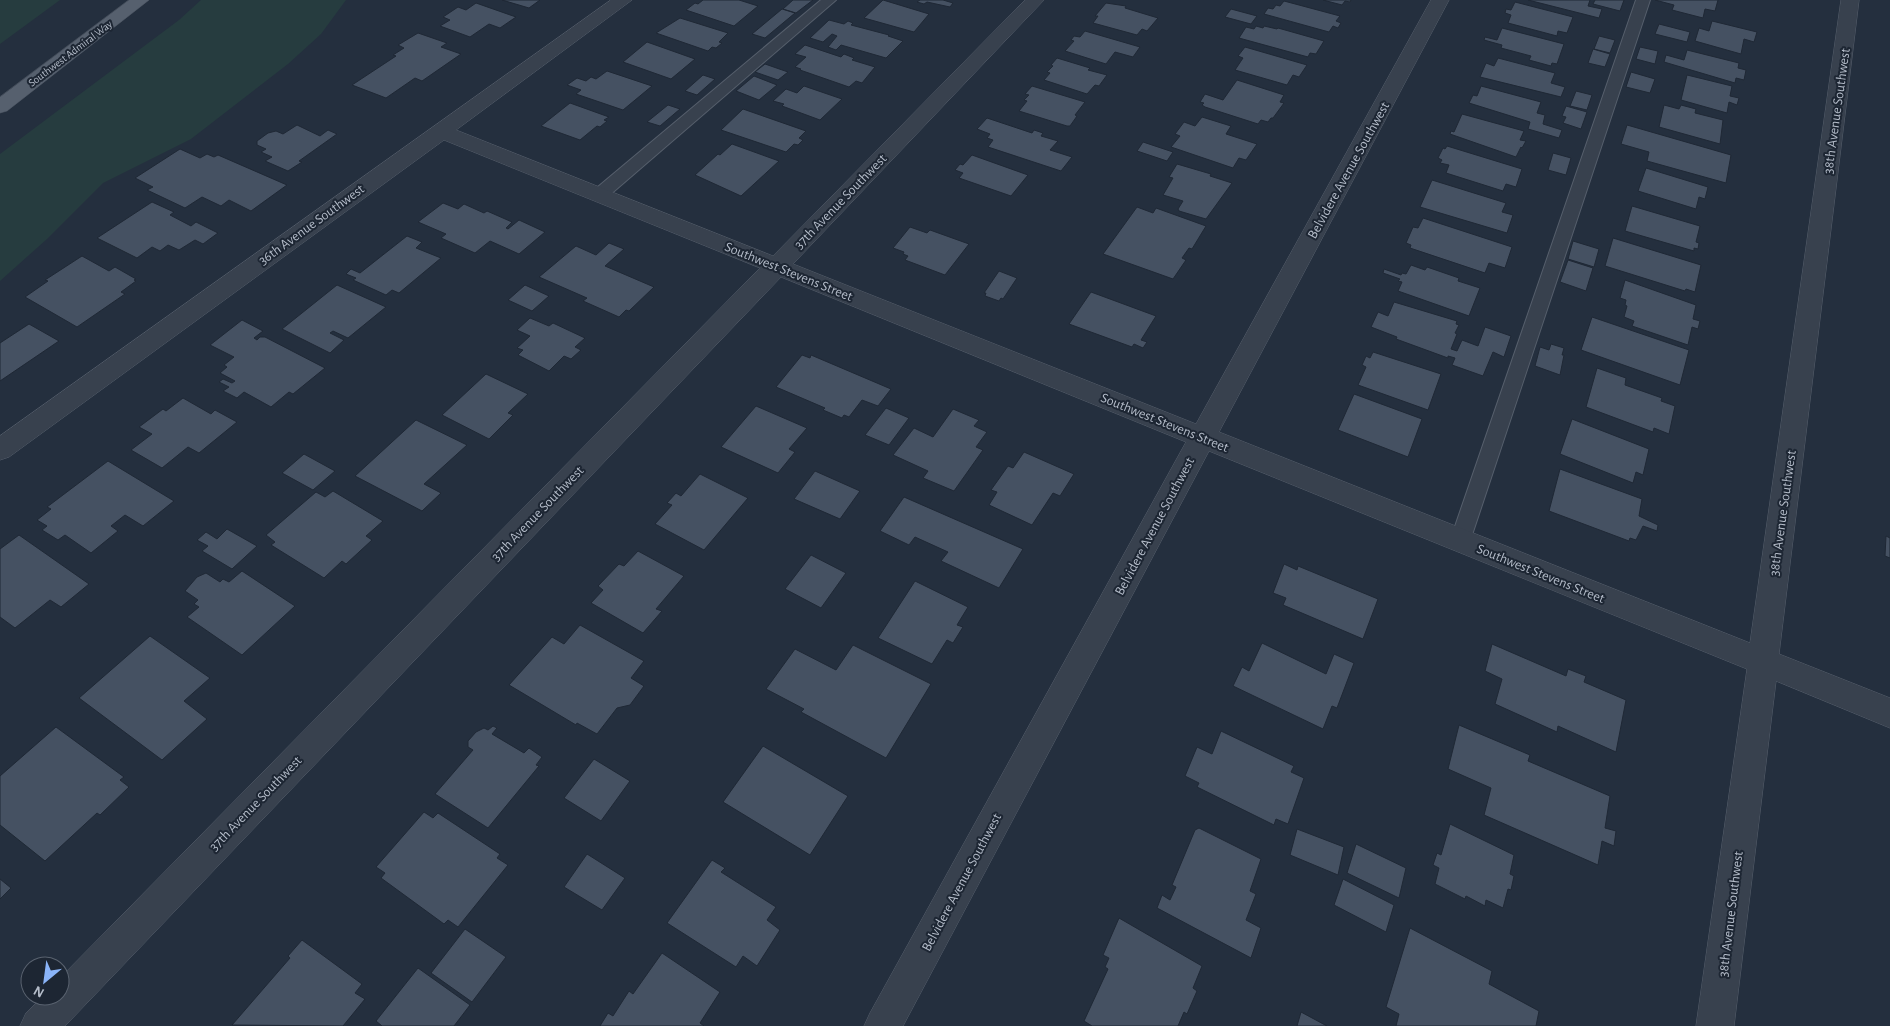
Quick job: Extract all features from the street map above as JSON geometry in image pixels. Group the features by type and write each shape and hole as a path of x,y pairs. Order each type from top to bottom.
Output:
{"main road":[{"name":"Southwest Admiral Way","path":"0,107 140,0"}],"street":[{"name":"36th Avenue Southwest","path":"0,450 623,0"},
{"name":"37th Avenue Southwest","path":"39,1026 1035,0"},
{"name":"Belvidere Avenue Southwest","path":"883,1026 1440,0"},
{"name":"38th Avenue Southwest","path":"1715,1026 1850,0"},
{"name":"Southwest Stevens Street","path":"440,131 1890,713"}],"lane":[{"path":"599,195 828,0"},
{"path":"1460,541 1644,0"}],"green space":[{"path":"0,0 60,0 0,44"},
{"path":"201,0 346,0 321,34 288,64 191,139 103,183 47,239 0,281 0,154 179,20"}],"building":[{"path":"502,0 540,0 529,8"},
{"path":"703,0 739,0 758,6 734,26 686,10"},
{"path":"793,0 813,0 796,13 783,9"},
{"path":"883,0 929,14 914,32 864,18"},
{"path":"920,0 943,0 953,3 950,7 917,2"},
{"path":"1323,0 1351,0 1350,2 1345,1 1342,5"},
{"path":"1528,0 1590,0 1588,6 1602,9 1599,18"},
{"path":"1595,0 1624,0 1620,11 1593,4"},
{"path":"1655,0 1718,0 1715,11 1705,9 1703,18 1672,10 1674,5"},
{"path":"1284,1 1340,16 1336,21 1341,23 1338,28 1333,26 1329,32 1264,14 1268,8 1273,9 1276,5 1280,6"},
{"path":"1515,2 1573,17 1567,33 1558,31 1557,36 1508,23 1511,15 1505,13 1506,9 1511,10"},
{"path":"476,3 516,17 500,28 489,24 470,37 440,26 450,20 443,17 458,7 466,10"},
{"path":"1106,3 1126,6 1125,8 1158,18 1147,31 1142,29 1137,35 1093,23 1098,16 1095,16"},
{"path":"782,9 795,13 765,38 752,34"},
{"path":"1231,9 1257,16 1251,24 1225,17"},
{"path":"680,18 728,33 719,42 722,43 708,51 656,33"},
{"path":"829,20 844,24 848,21 853,23 851,25 889,35 903,41 886,58 841,45 836,50 828,47 837,36 832,34 823,42 810,38"},
{"path":"1712,21 1757,32 1754,42 1744,39 1741,54 1695,41 1699,28 1709,31"},
{"path":"1659,24 1690,32 1687,42 1655,34"},
{"path":"1256,26 1278,28 1324,41 1316,54 1310,53 1308,57 1239,38 1246,27 1254,29"},
{"path":"1502,28 1564,44 1557,64 1552,63 1551,66 1529,60 1531,56 1501,48 1502,45 1484,40 1485,37 1497,40"},
{"path":"1085,31 1140,47 1133,57 1115,52 1106,64 1065,51 1074,41 1071,40 1074,36 1080,37"},
{"path":"418,33 447,43 441,47 461,54 422,81 415,78 386,98 352,85 396,56 393,55 404,48 398,45"},
{"path":"1599,36 1615,40 1610,53 1594,49"},
{"path":"647,42 695,59 671,79 623,62"},
{"path":"805,45 841,57 844,54 854,58 852,60 875,67 862,83 856,81 849,87 795,67 806,57 795,54"},
{"path":"1245,47 1307,65 1299,77 1293,75 1287,85 1235,70 1243,58 1238,56"},
{"path":"1640,47 1658,51 1655,64 1636,59"},
{"path":"1593,49 1610,54 1605,67 1588,63"},
{"path":"1687,50 1739,63 1738,68 1746,70 1744,80 1736,78 1735,83 1664,62 1666,55 1684,60"},
{"path":"1057,58 1107,75 1099,86 1095,85 1087,94 1044,80 1050,73 1047,72 1053,66 1051,65"},
{"path":"1498,58 1555,73 1551,83 1565,87 1561,97 1480,77 1486,63 1494,66"},
{"path":"765,64 788,72 778,80 755,72"},
{"path":"607,71 652,86 623,110 576,94 581,90 567,85 577,78 586,81 591,77 596,79"},
{"path":"1631,72 1655,79 1650,93 1626,87"},
{"path":"703,75 715,79 697,95 685,91"},
{"path":"1687,75 1732,86 1730,96 1739,98 1737,105 1729,102 1727,113 1681,100"},
{"path":"754,76 777,85 759,100 736,91"},
{"path":"1237,80 1284,95 1280,102 1284,103 1273,118 1268,122 1261,120 1258,124 1205,107 1202,105 1204,103 1200,102 1205,94 1223,100"},
{"path":"804,86 842,99 820,120 773,101 786,89 797,93"},
{"path":"1032,86 1085,102 1075,115 1077,116 1070,126 1019,111 1027,101 1024,100 1029,95 1025,94"},
{"path":"1481,86 1541,102 1537,113 1545,115 1543,124 1562,130 1559,138 1528,129 1530,122 1469,103 1473,95 1477,96"},
{"path":"1576,91 1592,95 1587,110 1570,106"},
{"path":"570,103 609,117 604,120 607,121 600,127 597,126 580,140 541,126"},
{"path":"668,105 680,109 660,126 647,122"},
{"path":"1664,105 1679,109 1681,105 1696,109 1695,113 1723,120 1720,144 1659,127"},
{"path":"1566,106 1587,112 1581,129 1563,123 1566,117 1562,116"},
{"path":"743,109 806,131 799,138 803,140 798,145 794,144 786,152 721,130"},
{"path":"1462,114 1524,131 1520,140 1526,141 1516,157 1450,134 1451,131 1454,132"},
{"path":"1202,117 1231,126 1226,134 1257,144 1246,160 1239,158 1233,168 1171,147 1180,136 1175,134 1184,122 1195,126"},
{"path":"987,118 1032,133 1034,130 1043,133 1041,136 1058,141 1050,150 1072,157 1061,171 988,147 993,140 987,138 990,134 977,129"},
{"path":"297,125 320,136 328,130 337,134 288,171 265,161 272,157 261,152 266,149 257,145 257,141 268,133 276,131 283,134"},
{"path":"1627,125 1731,155 1726,183 1647,161 1649,152 1621,144"},
{"path":"1143,142 1173,152 1167,161 1137,151"},
{"path":"732,144 779,161 741,196 695,175"},
{"path":"1447,146 1522,169 1516,187 1506,184 1503,191 1446,173 1449,165 1440,163 1442,160 1438,158 1443,148 1445,149"},
{"path":"180,149 200,158 207,154 214,157 218,155 287,185 251,211 229,200 221,206 202,197 185,208 147,190 153,187 135,178"},
{"path":"1553,153 1571,158 1566,175 1548,170"},
{"path":"972,155 1028,175 1011,196 959,178 963,173 955,170 960,164 963,165"},
{"path":"1177,164 1211,174 1210,176 1232,183 1206,219 1179,211 1178,209 1183,201 1163,195 1173,178 1169,177"},
{"path":"1646,168 1708,187 1705,199 1699,197 1696,209 1638,191"},
{"path":"1432,180 1506,203 1502,212 1513,215 1507,233 1420,207"},
{"path":"152,202 174,212 170,215 191,226 196,222 218,233 203,244 195,240 179,250 168,245 160,251 152,247 137,258 97,238"},
{"path":"443,203 458,209 464,204 484,213 487,211 512,222 506,228 508,229 519,220 545,232 519,254 490,241 475,253 441,238 446,234 418,222"},
{"path":"1632,206 1700,226 1696,242 1699,243 1698,249 1694,248 1694,251 1625,231"},
{"path":"1137,207 1153,213 1156,208 1206,226 1192,249 1189,248 1182,258 1186,260 1173,279 1103,254"},
{"path":"1423,218 1512,247 1505,268 1489,263 1485,273 1410,248 1411,245 1406,243 1413,227 1418,228"},
{"path":"910,227 927,233 930,230 969,244 945,275 905,260 908,256 903,254 904,252 893,248"},
{"path":"407,236 422,242 416,248 441,258 399,293 392,290 386,295 353,280 356,278 346,274 351,269 360,273"},
{"path":"1613,238 1701,265 1695,292 1686,289 1685,291 1605,266"},
{"path":"1573,241 1599,249 1594,267 1568,259"},
{"path":"609,243 624,249 605,266 654,287 629,311 626,310 619,317 583,301 587,298 539,277 576,246 596,255"},
{"path":"82,256 109,271 115,267 136,279 134,280 136,281 121,292 125,294 77,327 25,297 48,281 45,280"},
{"path":"1568,260 1593,268 1586,291 1560,282"},
{"path":"1411,265 1425,270 1427,267 1459,278 1458,281 1480,288 1469,316 1398,291 1402,282 1398,281 1400,279 1383,273 1384,269 1401,275 1402,273 1406,274"},
{"path":"999,271 1017,278 1003,299 1001,298 999,301 985,296 986,293 984,293"},
{"path":"1625,280 1696,305 1693,319 1700,321 1698,329 1692,327 1688,345 1632,326 1634,321 1624,317 1627,306 1625,305 1626,300 1620,298"},
{"path":"337,285 386,307 348,338 333,331 330,333 344,340 330,353 282,329"},
{"path":"525,285 549,296 532,311 508,300"},
{"path":"1091,292 1156,316 1141,340 1147,342 1143,348 1134,344 1132,347 1069,324"},
{"path":"1394,302 1457,321 1456,324 1459,325 1451,349 1457,351 1462,340 1478,346 1485,327 1511,336 1504,357 1493,352 1483,376 1452,365 1455,358 1448,356 1448,358 1396,339 1397,337 1371,327 1378,312 1388,316"},
{"path":"1592,317 1689,350 1680,385 1581,350"},
{"path":"530,318 549,326 553,323 585,338 575,347 581,350 571,359 564,356 549,371 518,355 523,350 517,348 530,336 517,330"},
{"path":"242,320 263,331 254,338 257,340 260,337 265,337 325,368 293,394 289,392 271,407 244,392 237,398 223,391 229,387 219,382 223,379 232,383 235,381 220,373 227,367 224,365 234,357 210,345"},
{"path":"29,324 59,341 0,381 0,343"},
{"path":"1551,344 1564,348 1560,375 1535,366 1540,347 1549,350"},
{"path":"1373,352 1441,374 1428,410 1358,385 1366,367 1362,365 1366,356 1370,358"},
{"path":"802,355 810,358 811,355 891,389 878,406 862,400 849,417 844,415 842,418 823,410 825,408 776,387"},
{"path":"1597,368 1626,378 1625,385 1662,398 1661,401 1675,406 1669,434 1654,428 1653,432 1586,407"},
{"path":"486,374 528,394 508,413 513,415 489,439 442,415"},
{"path":"1354,394 1422,419 1408,457 1338,430"},
{"path":"183,398 211,414 215,410 237,422 199,453 188,447 162,468 131,450 152,434 139,427 163,409 166,411"},
{"path":"756,406 807,428 789,449 795,452 778,473 721,447"},
{"path":"886,408 909,418 889,445 865,435"},
{"path":"953,409 979,420 974,426 987,432 976,447 983,450 954,491 923,478 928,471 893,455 914,428 933,437"},
{"path":"1572,419 1649,449 1643,475 1636,472 1633,483 1560,454"},
{"path":"416,420 467,445 424,484 441,493 422,511 355,476"},
{"path":"1024,452 1074,474 1060,496 1053,493 1032,525 989,505 997,492 991,490 1008,466 1013,468"},
{"path":"304,454 335,471 313,490 282,473"},
{"path":"108,461 174,501 143,526 125,515 111,526 118,531 91,553 65,535 58,540 42,530 47,526 37,520 51,509 47,507"},
{"path":"1560,469 1642,499 1639,516 1658,525 1657,531 1643,526 1636,540 1630,538 1629,541 1549,511"},
{"path":"815,471 860,491 840,519 794,499"},
{"path":"700,474 748,498 704,550 655,524 672,505 667,503 676,493 681,496"},
{"path":"333,491 383,521 366,536 372,540 346,564 342,561 324,578 271,545 275,542 266,535 316,492 325,497"},
{"path":"904,497 1023,549 999,588 941,561 948,552 915,537 909,545 880,531"},
{"path":"227,529 257,546 232,569 202,551 208,546 197,540 206,532 217,539"},
{"path":"19,535 89,584 61,607 50,600 15,628 0,617 0,549"},
{"path":"1886,536 1890,538 1890,558 1885,556"},
{"path":"638,551 684,576 656,609 662,611 643,633 591,603 603,590 598,586 619,564 624,566"},
{"path":"811,555 846,573 821,608 785,589"},
{"path":"1284,564 1297,570 1298,566 1378,599 1363,639 1283,605 1286,598 1273,593"},
{"path":"242,571 295,606 242,655 187,617 199,607 194,604 198,600 185,591 197,577 206,573 220,582 223,579 229,582"},
{"path":"915,581 968,607 957,625 963,627 953,643 947,640 932,664 878,638"},
{"path":"580,625 644,661 631,678 644,686 630,705 617,708 597,734 577,723 576,725 509,685 552,637 564,644"},
{"path":"150,636 210,678 184,701 207,719 162,760 79,698"},
{"path":"1262,643 1326,674 1334,654 1354,663 1337,708 1332,706 1323,729 1233,686 1242,667 1249,671"},
{"path":"1492,644 1566,676 1568,669 1586,676 1584,682 1626,700 1616,752 1558,726 1557,732 1495,704 1502,679 1485,671"},
{"path":"853,645 931,684 886,758 801,712 804,709 766,689 795,649 836,670"},
{"path":"1459,725 1530,755 1528,761 1610,796 1605,828 1616,831 1614,846 1602,841 1598,865 1484,815 1491,788 1448,769"},
{"path":"493,726 497,728 492,734 524,753 529,748 542,757 536,765 539,766 488,828 435,794 473,750 468,747 468,741 476,732 484,728 488,730"},
{"path":"56,727 124,777 120,780 129,787 100,815 97,813 45,861 0,825 0,776"},
{"path":"1221,731 1294,766 1291,772 1304,778 1288,824 1276,819 1274,825 1197,787 1199,783 1185,776 1197,747 1212,754"},
{"path":"763,746 848,796 810,855 723,802"},
{"path":"594,759 630,781 601,821 564,798"},
{"path":"424,812 433,818 438,813 500,854 497,858 508,865 458,927 448,920 444,924 381,878 385,873 376,867"},
{"path":"1450,824 1514,855 1510,874 1514,876 1511,890 1508,889 1503,908 1486,900 1485,906 1466,896 1465,899 1435,884 1439,868 1433,865 1437,853 1441,855"},
{"path":"1199,828 1261,859 1250,891 1256,894 1246,920 1261,928 1251,958 1157,908 1162,895 1170,900 1176,887 1172,885 1195,830"},
{"path":"1297,829 1344,847 1338,875 1290,855"},
{"path":"1356,844 1406,868 1399,898 1347,873"},
{"path":"587,854 625,878 602,910 564,887"},
{"path":"712,860 725,868 721,872 776,907 767,920 780,930 757,966 743,956 736,967 667,923"},
{"path":"0,879 11,888 0,899"},
{"path":"1343,879 1394,905 1386,932 1334,905"},
{"path":"1119,918 1202,966 1193,988 1197,991 1187,1014 1184,1012 1178,1026 1092,1026 1084,1021 1108,969 1105,967 1109,958 1103,955"},
{"path":"1410,928 1492,971 1489,984 1539,1011 1536,1026 1396,1026 1399,1014 1386,1007"},
{"path":"465,929 506,957 472,1002 431,973"},
{"path":"302,940 362,984 355,993 365,999 343,1026 232,1025 290,958 288,956"},
{"path":"662,953 720,992 700,1023 704,1026 600,1026 608,1013 613,1016 629,991 633,994"},
{"path":"418,968 470,1005 454,1026 382,1026 376,1021"},
{"path":"1301,1012 1327,1026 1297,1026"}]}
